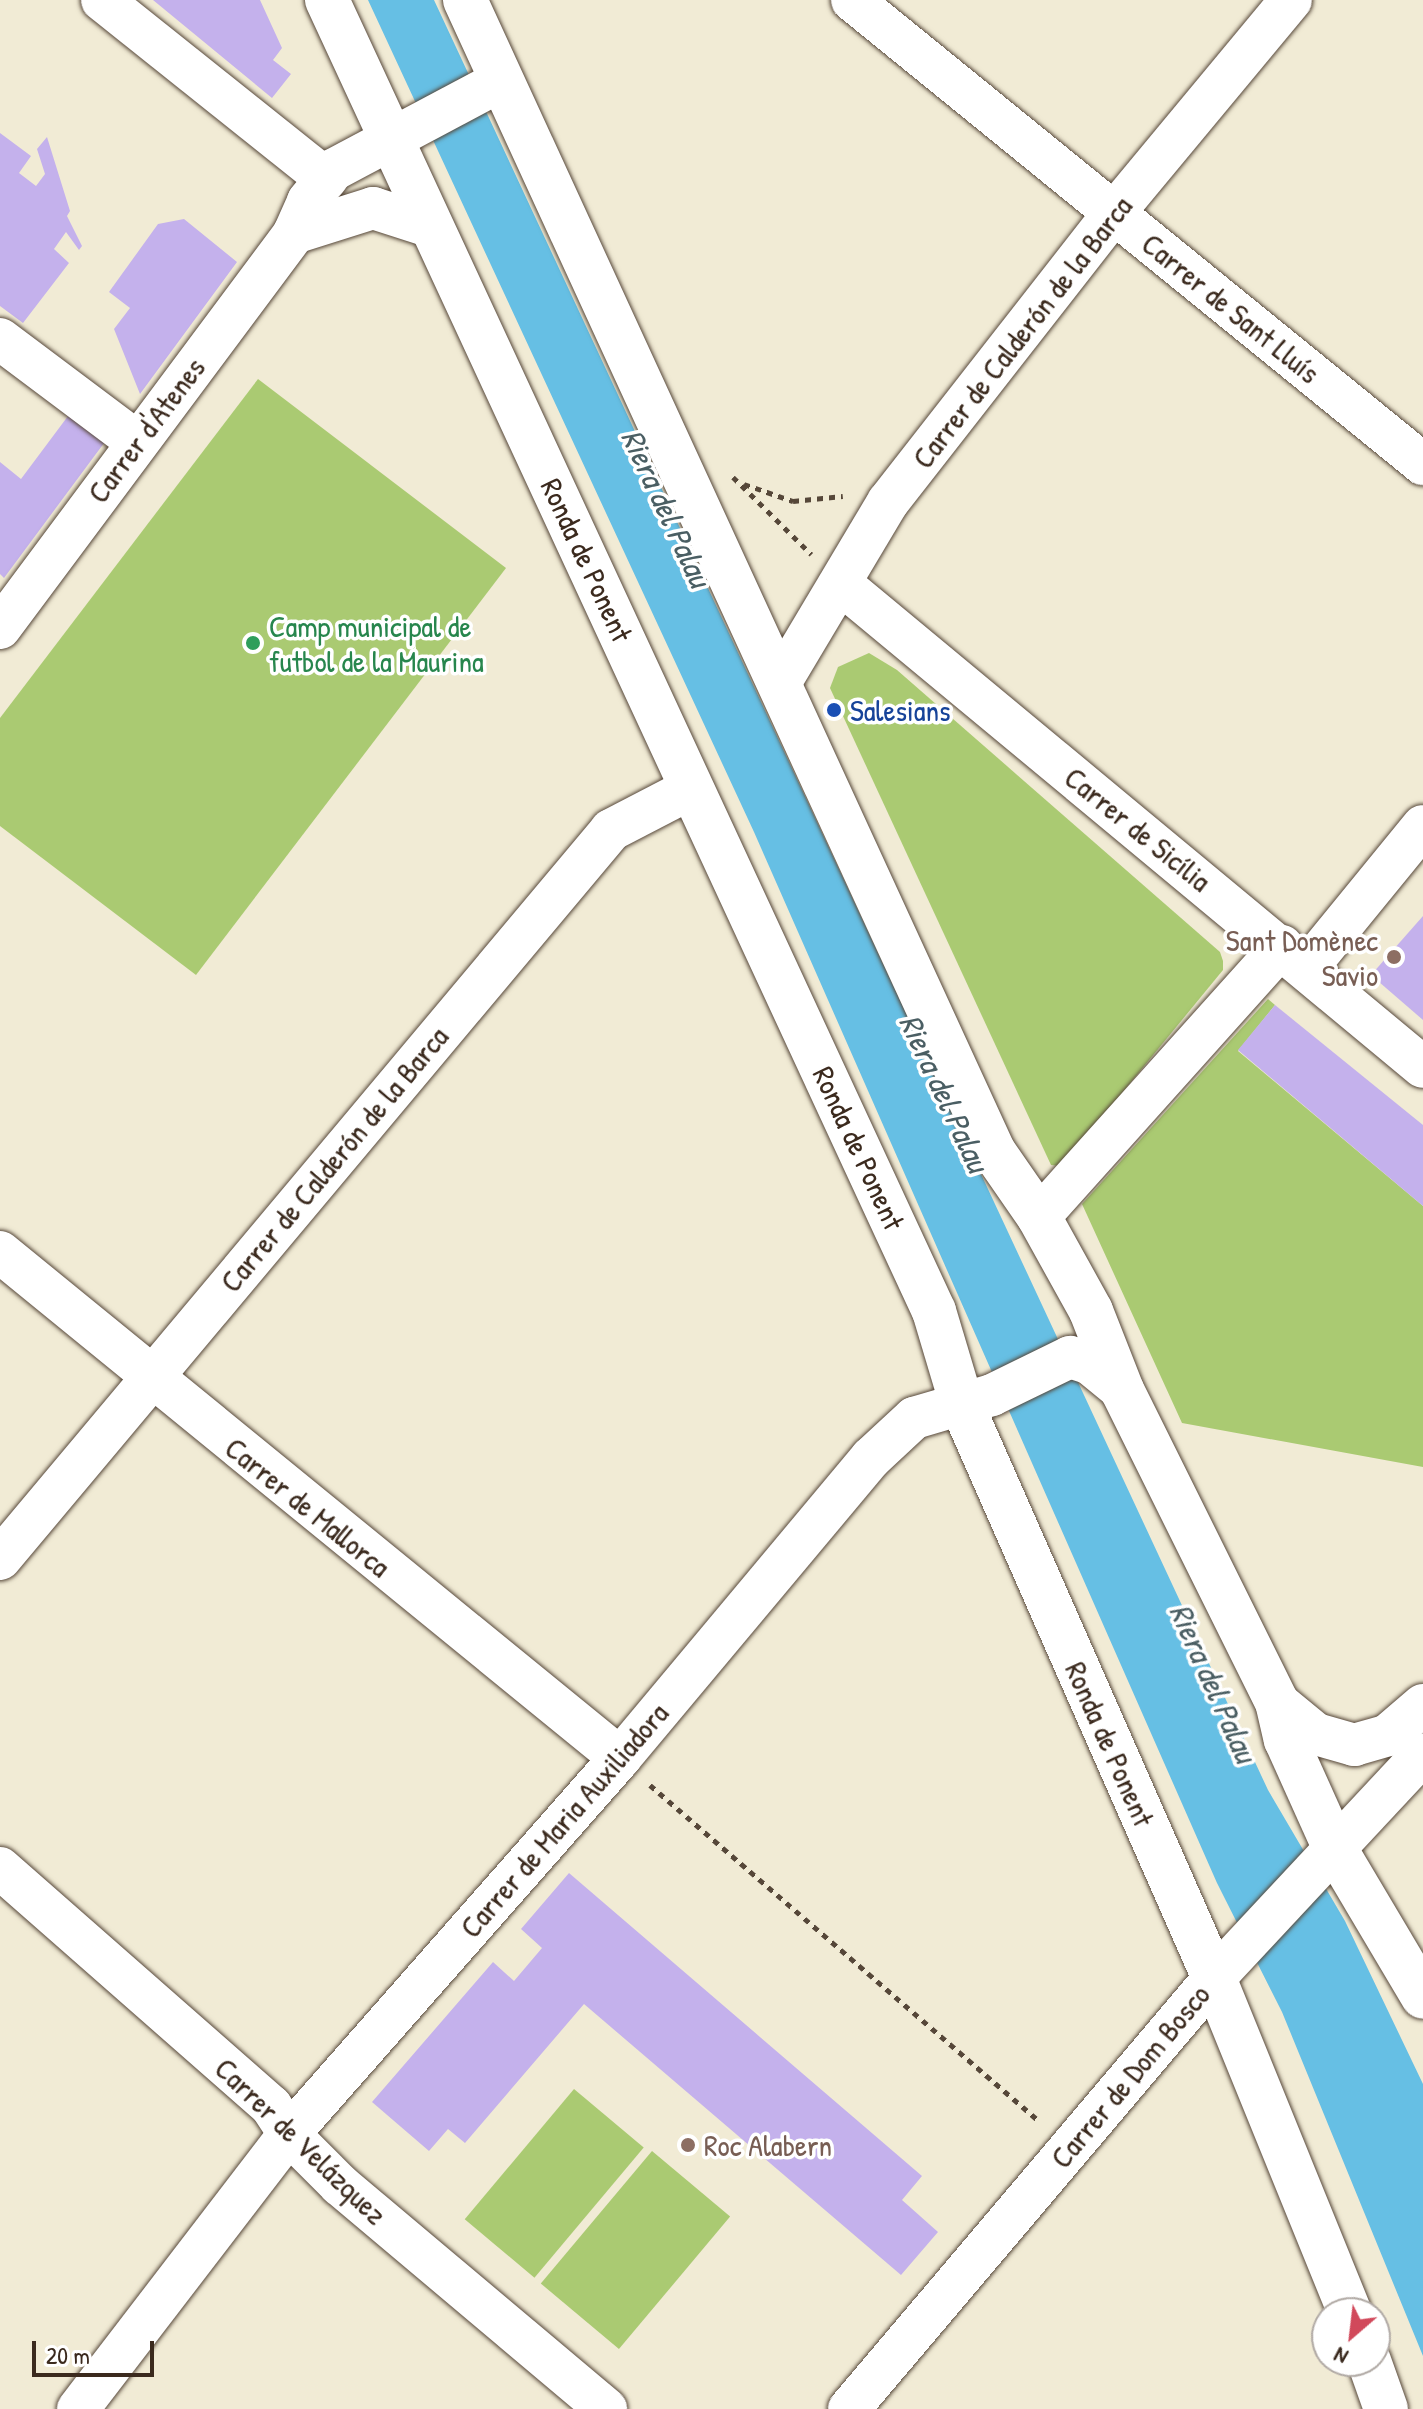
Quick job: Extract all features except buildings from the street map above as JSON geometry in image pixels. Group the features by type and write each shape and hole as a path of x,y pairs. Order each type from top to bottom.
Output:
{"main road":[{"name":"Ronda de Ponent","path":"327,0 403,131 432,227 977,1400 1344,2297"},
{"path":"465,0 497,82 780,683 994,1152 1039,1217 1091,1311 1122,1390 1277,1702 1286,1740 1334,1847 1423,1997"},
{"path":"1375,2377 1386,2409"}],"street":[{"path":"102,0 326,179"},
{"name":"Carrer de Sant Lluís","path":"852,0 1423,464"},
{"name":"Carrer de Calderón de la Barca","path":"780,683 888,502 1114,213 1291,0"},
{"name":"Carrer d'Atenes","path":"2,622 294,233 326,179 348,158 497,82"},
{"path":"294,233 373,208 432,227"},
{"path":"0,339 136,441"},
{"name":"Carrer de Sicília","path":"841,584 1423,1067"},
{"path":"780,683 824,635 868,623 887,625"},
{"name":"Carrer de Calderón de la Barca","path":"0,1559 611,830 692,788"},
{"path":"1039,1217 1423,826"},
{"name":"Carrer de Mallorca","path":"0,1252 149,1378 620,1758"},
{"name":"Carrer de Maria Auxiliadora","path":"78,2409 289,2134 620,1758 871,1458 914,1418 977,1400 1070,1357 1089,1363 1122,1390"},
{"path":"1277,1702 1316,1734 1354,1745 1388,1735 1423,1705"},
{"name":"Carrer de Dom Bosco","path":"849,2409 1214,1978 1423,1754"},
{"name":"Carrer de Velázquez","path":"0,1868 271,2106 289,2134 340,2185 606,2409"}],"path":[{"path":"620,1758 1070,2148"}],"green space":[{"name":"Camp municipal de futbol de la Maurina","path":"258,379 506,568 196,975 0,826 0,718"},
{"path":"869,653 897,670 1220,952 1223,970 1062,1166 1051,1165 830,688 838,667"},
{"path":"1268,999 1275,1005 1238,1051 1423,1206 1423,1467 1182,1423 1082,1204"},
{"path":"574,2089 644,2147 534,2278 465,2219"},
{"path":"652,2151 730,2217 619,2349 541,2284"}],"water":[{"name":"Riera del Palau","path":"368,0 434,0 1268,1790 1345,1921 1423,2084 1423,2356 1282,2012 1217,1883 754,832"}],"place":[{"name":"Camp municipal de futbol de la Maurina","path":"253,643"},
{"name":"Salesians","path":"834,710"},
{"name":"Sant Domènec Savio","path":"1394,957"},
{"name":"Roc Alabern","path":"688,2145"}]}
